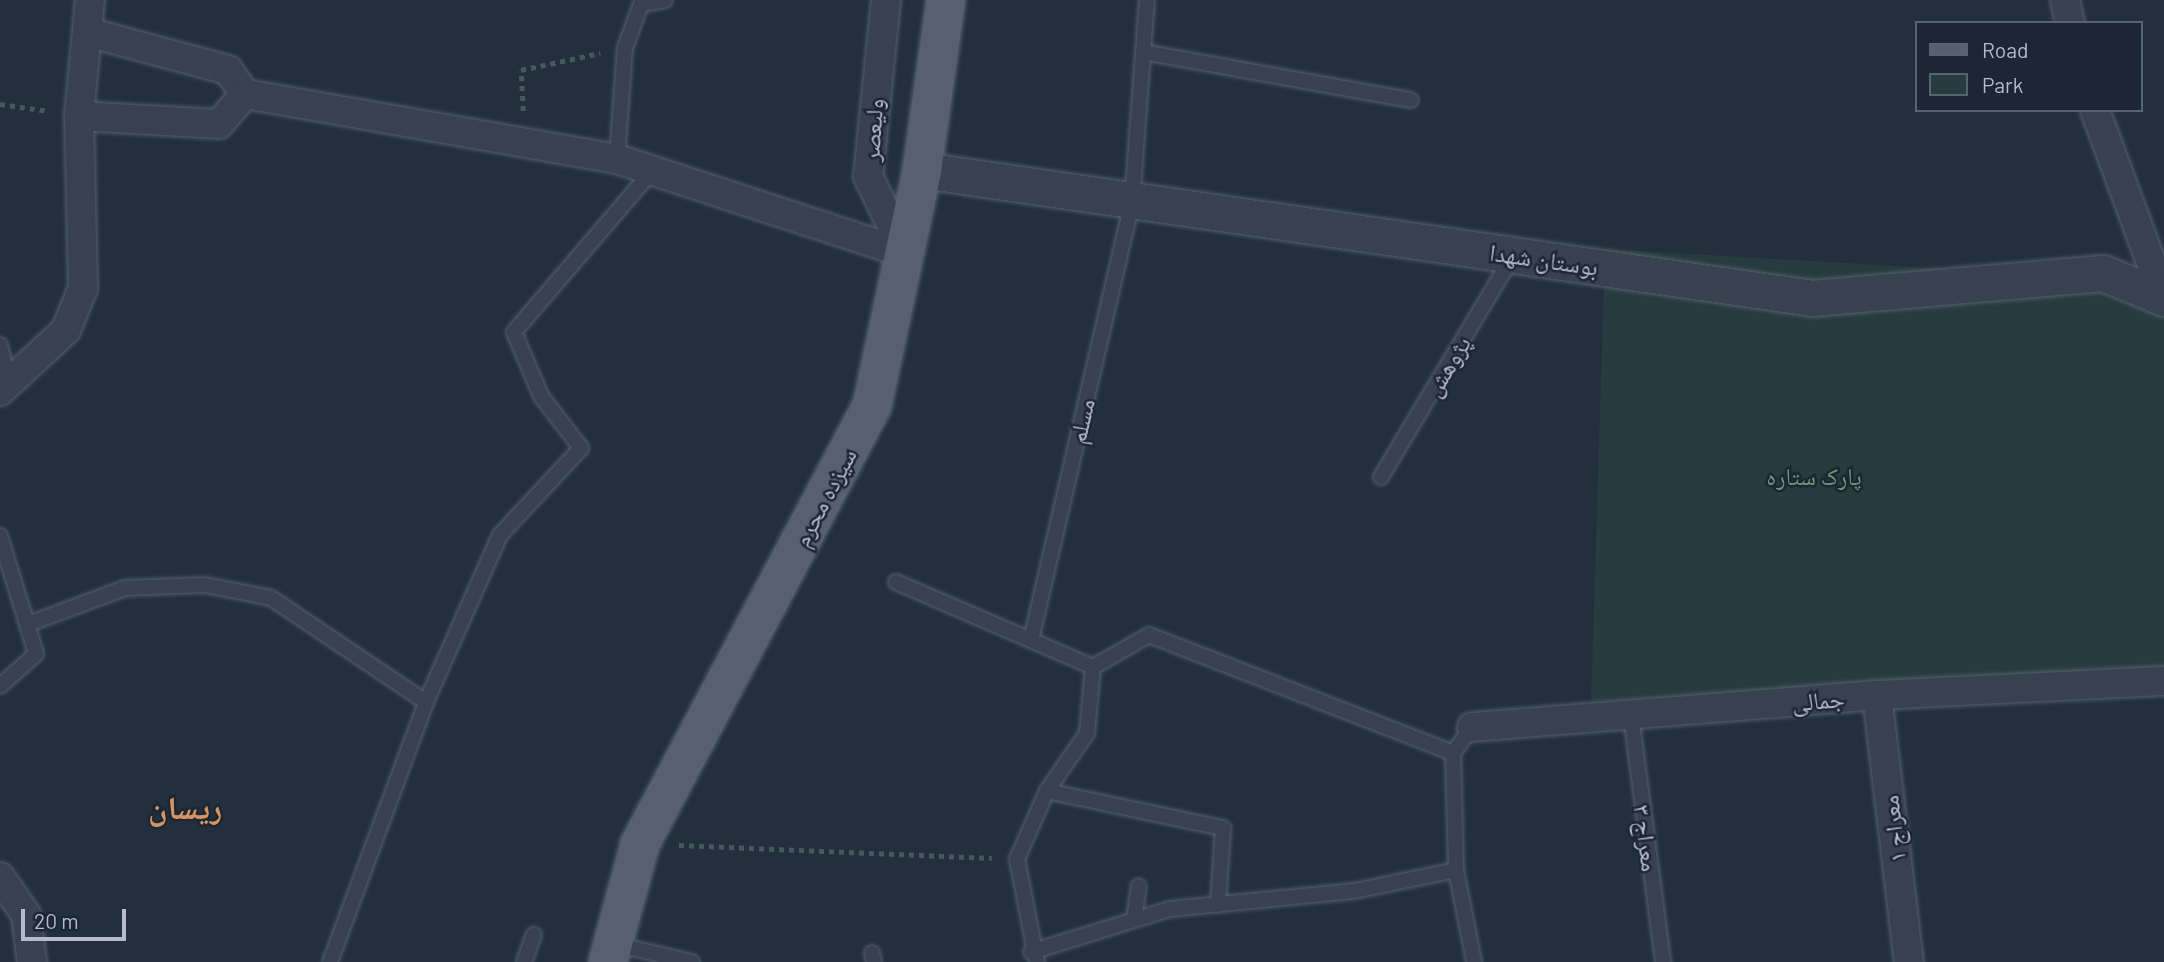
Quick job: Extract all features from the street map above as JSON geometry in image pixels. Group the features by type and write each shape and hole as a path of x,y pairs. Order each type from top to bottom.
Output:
{"main road":[{"name":"سیزده محرم","path":"609,952 640,844 872,406 922,170 946,0"}],"street":[{"path":"5,389 66,330 83,288 79,116 90,0"},
{"name":"ولیعصر","path":"887,0 868,176 905,253"},
{"path":"2065,0 2070,21"},
{"path":"87,32 228,70 246,94 617,159 905,253"},
{"path":"79,116 219,124 246,94"},
{"path":"2096,112 2164,298"},
{"name":"بوستان شهدا","path":"922,170 1132,203 1514,254 1812,298 2103,273 2164,298"},
{"name":"جمالی","path":"1472,727 1877,695 2164,681"},
{"name":"معراج ۱","path":"1877,695 1909,962"},
{"path":"0,877 26,915 32,962"}],"lane":[{"path":"617,159 625,48 641,4 665,0"},
{"name":"مسلم","path":"1031,640 1132,203 1147,0"},
{"path":"1143,52 1411,100"},
{"path":"330,962 426,702 500,535 581,448 541,396 514,332 652,171"},
{"name":"پژوهش","path":"1381,477 1514,254"},
{"path":"0,345 5,389"},
{"path":"0,536 32,623 36,654 0,686"},
{"path":"896,582 1093,667"},
{"path":"32,623 125,588 205,585 271,598 426,702"},
{"path":"1093,667 1149,635 1453,753"},
{"path":"1093,667 1087,733 1047,791 1017,859 1034,957 1134,920 1217,905 1354,891 1456,870"},
{"name":"معراج ۳","path":"1631,715 1663,962"},
{"path":"1472,727 1453,753 1456,870 1474,962"},
{"path":"1047,791 1223,828 1217,905"},
{"path":"1134,920 1139,886"},
{"path":"524,962 534,935"},
{"path":"609,952 692,962"}],"path":[{"path":"524,143 521,70 625,48"},
{"path":"0,104 79,116"},
{"path":"640,844 1017,859"}],"green space":[{"name":"پارک ستاره","path":"1605,249 2103,278 2164,298 2164,677 1591,701"}],"district":[{"name":"ریسان","path":"185,806"}]}
